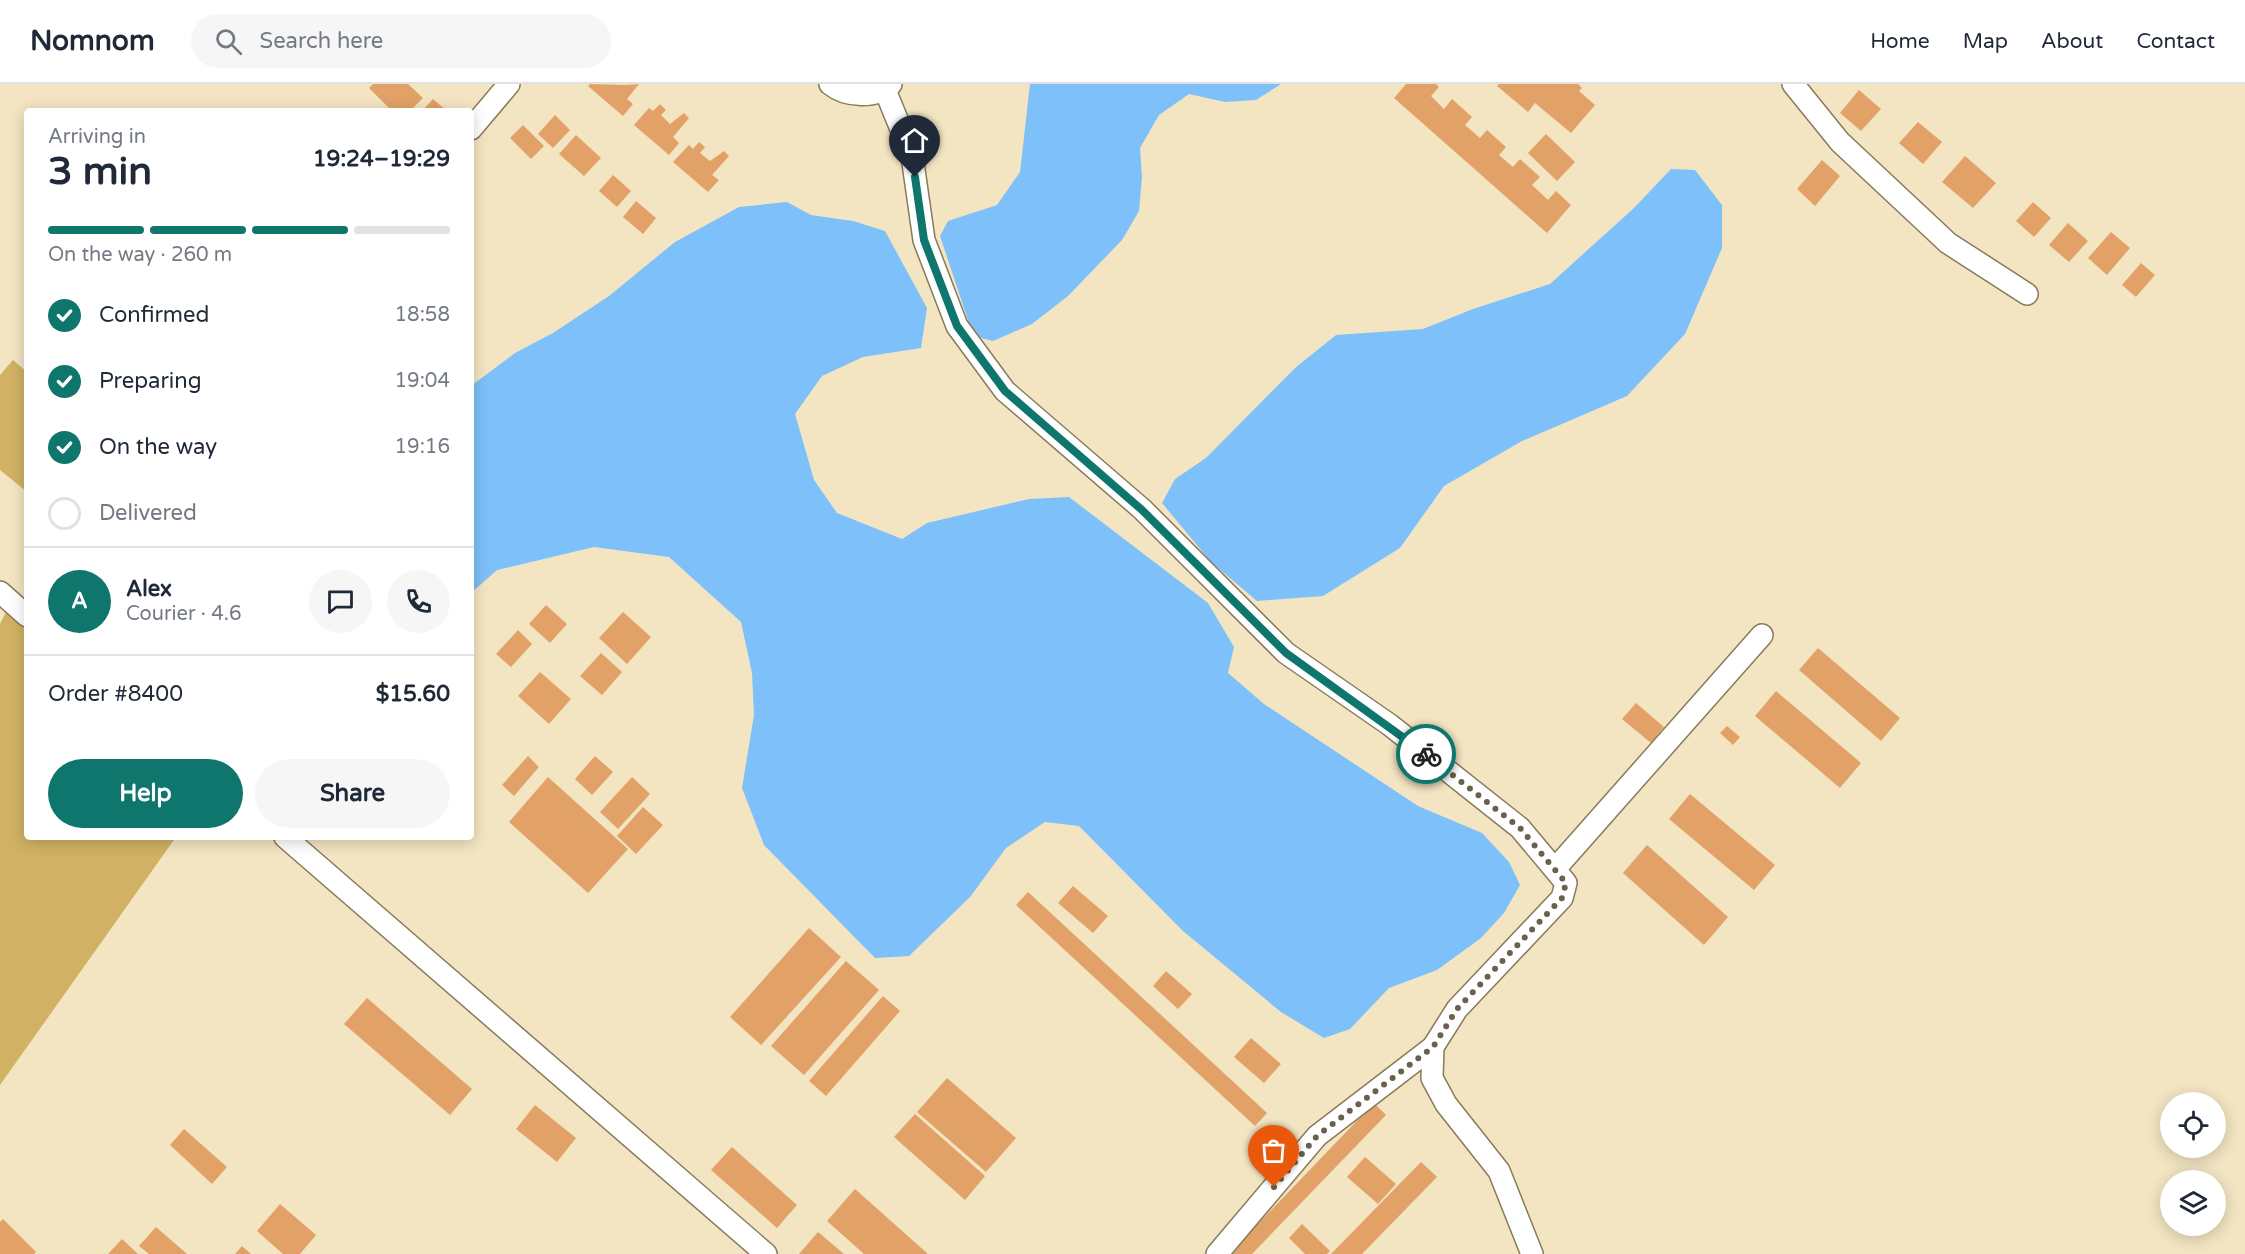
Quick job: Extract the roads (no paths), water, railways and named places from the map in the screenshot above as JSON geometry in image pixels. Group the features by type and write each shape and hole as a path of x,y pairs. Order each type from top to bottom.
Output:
{"street":[{"path":"474,125 509,84"},
{"path":"830,84 839,92 862,95 888,87 912,156 924,240 957,326 1005,391 1142,510 1286,653 1390,725 1520,828 1566,883 1562,898 1457,1009 1433,1047 1317,1136 1217,1254"},
{"path":"1793,84 1840,142 1948,243 2027,294"},
{"path":"0,592 24,613"},
{"path":"1555,869 1762,635"},
{"path":"288,840 766,1254"},
{"path":"1433,1047 1432,1078 1446,1104 1499,1171 1532,1254"}],"water":[{"path":"1030,84 1281,84 1256,100 1225,102 1189,94 1159,115 1140,148 1142,177 1139,211 1122,240 1068,296 1032,324 993,341 981,338 971,329 940,236 948,221 997,205 1020,172"},
{"path":"1671,169 1695,170 1722,205 1722,248 1685,334 1627,396 1522,441 1444,486 1400,548 1323,596 1257,601 1211,562 1162,503 1175,479 1206,458 1295,368 1336,335 1423,329 1473,309 1550,284 1634,208"},
{"path":"787,202 811,215 853,221 885,231 927,308 921,348 863,357 822,376 795,414 814,480 837,513 902,539 927,523 1029,499 1069,497 1208,603 1234,647 1228,673 1264,704 1418,806 1482,833 1509,862 1520,885 1504,913 1481,938 1437,970 1389,988 1350,1029 1324,1038 1281,1012 1183,931 1079,826 1045,822 1006,848 970,897 909,956 875,958 764,845 742,788 754,715 752,673 741,622 669,557 594,547 497,570 474,590 474,384 515,353 553,333 609,296 675,242 739,207"}]}
